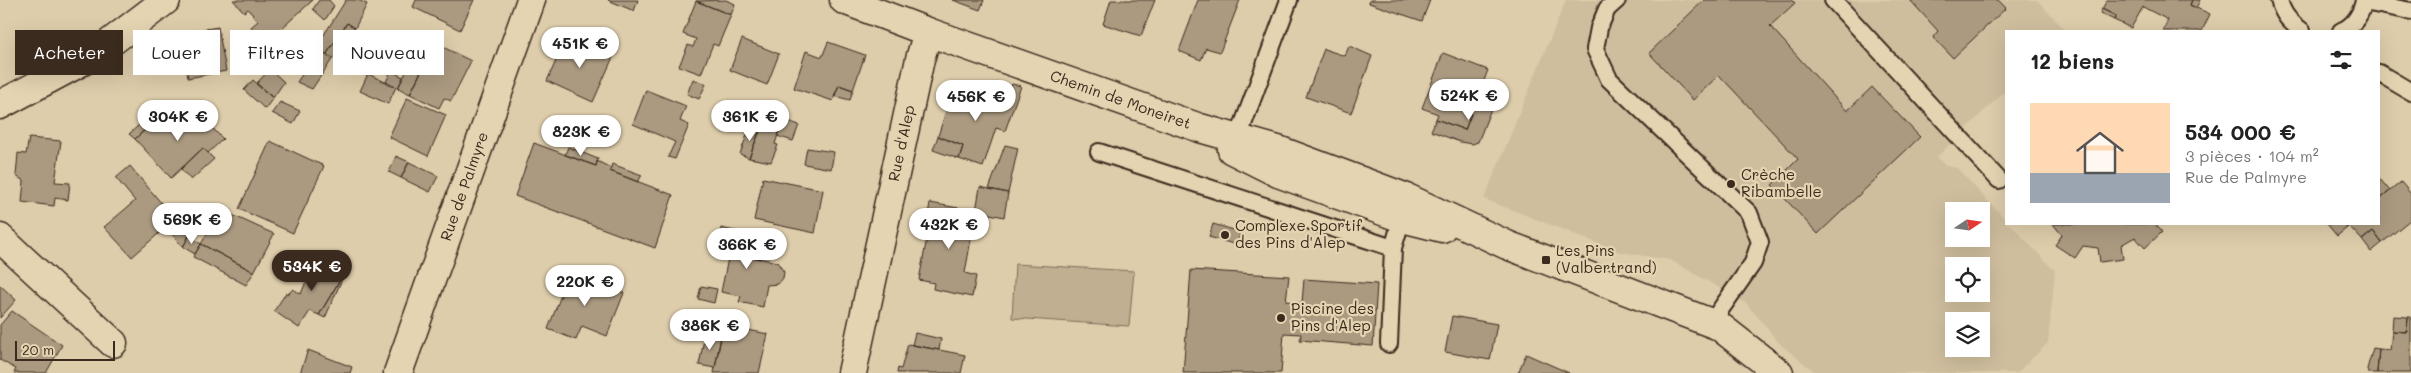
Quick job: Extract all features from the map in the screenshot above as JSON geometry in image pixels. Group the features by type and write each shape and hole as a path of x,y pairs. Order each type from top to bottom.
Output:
{"main road":[{"path":"0,105 94,55 166,0"},
{"name":"Rue de Palmyre","path":"398,373 531,0"},
{"name":"Chemin de Moneiret","path":"844,0 928,32 1200,128 1236,144 1278,173 1402,218 1507,245"},
{"name":"Rue d'Alep","path":"852,373 920,59 928,32"},
{"name":"Chemin de Moneiret","path":"1236,144 1281,151 1407,198 1507,245 1719,326 1779,373"},
{"path":"0,238 113,344"}],"lane":[{"path":"1236,144 1289,0"},
{"path":"1617,0 1607,9 1599,28 1595,49 1609,79 1749,213 1760,242 1753,263 1711,323"},
{"path":"1833,0 1999,180"},
{"path":"2279,0 2282,12 2291,24 2300,30"},
{"path":"2345,30 2354,22 2364,1 2411,11"},
{"path":"2380,73 2411,92"},
{"path":"1099,152 1393,248"},
{"path":"1389,344 1393,248 1402,218"}],"shaded area":[{"name":"Crèche Ribambelle","path":"1566,0 2037,0 2065,30 2005,30 2005,91 1937,157 1945,165 1957,168 1989,202 1945,202 1945,248 1990,248 1990,203 2005,219 2005,225 2011,225 2055,271 2048,343 2017,373 1816,373 1780,344 1746,303 1670,260 1620,252 1484,199"},
{"path":"1015,264 1134,271 1129,326 1012,318"}],"building":[{"path":"233,0 313,0 280,30 254,30 251,27 258,21 248,9 244,12"},
{"path":"319,0 329,0 334,6 325,20 313,9"},
{"path":"346,0 358,0 367,4 355,28 347,23 342,30 333,30 333,44 326,55 323,53 323,36"},
{"path":"416,0 474,0 460,30 413,7"},
{"path":"608,0 638,0 634,11"},
{"path":"726,0 735,4 731,15 696,1"},
{"path":"953,0 984,0 980,10"},
{"path":"1111,0 1155,0 1141,36 1103,24"},
{"path":"1198,0 1240,0 1220,52 1206,48 1201,60 1179,51"},
{"path":"1370,0 1430,0 1422,21 1369,3"},
{"path":"1704,0 1792,0 1795,3 1770,26 1847,111 1872,87 1920,137 1818,234 1772,185 1798,159 1719,75 1693,100 1649,53"},
{"path":"1910,0 1998,0 2006,8 1953,58 1933,37 1938,31"},
{"path":"2107,0 2192,0 2190,5 2210,14 2202,30 2163,30 2168,20 2143,7 2131,28 2114,20 2116,16 2102,9"},
{"path":"2192,0 2200,0 2196,8 2190,5"},
{"path":"696,1 731,15 718,46 713,44 701,74 679,66 688,45 693,47 696,39 683,34"},
{"path":"2102,9 2116,16 2114,20 2100,13"},
{"path":"347,23 355,28 354,30 342,30"},
{"path":"218,27 219,30 199,30"},
{"path":"567,36 613,57 593,102 547,81"},
{"path":"220,38 226,71 220,72"},
{"path":"742,39 779,54 767,85 730,70"},
{"path":"828,42 865,55 853,90 839,85 833,101 794,88 806,51 822,57"},
{"path":"333,44 333,58 326,55"},
{"path":"1349,46 1372,56 1351,113 1306,97 1324,49 1345,56"},
{"path":"444,48 471,61 451,101 444,98 439,108 410,94 419,75 444,75"},
{"path":"323,53 333,58 323,73"},
{"path":"1443,53 1488,70 1465,130 1436,119 1438,114 1422,108"},
{"path":"187,75 204,75 188,78"},
{"path":"264,75 276,75 284,82 273,98 256,84"},
{"path":"302,75 321,75 312,89 297,82"},
{"path":"368,75 396,87 388,104 360,91"},
{"path":"389,75 403,77 398,88 386,82"},
{"path":"404,75 419,75 410,94 398,88"},
{"path":"693,79 706,84 699,99 687,94"},
{"path":"253,80 273,98 265,109 244,90"},
{"path":"1012,84 1021,86 1005,131 996,128 983,167 959,159 963,146 938,136 954,87 1005,104"},
{"path":"839,85 853,90 850,100 834,96"},
{"path":"1480,89 1496,96 1478,142 1472,144 1460,142 1431,131 1436,119 1465,130"},
{"path":"646,90 686,106 680,121 689,125 675,159 668,157 675,142 633,124"},
{"path":"407,98 446,115 428,156 389,137"},
{"path":"280,102 300,111 293,124 272,113"},
{"path":"192,107 197,112 183,126 178,120"},
{"path":"158,108 163,113 135,139 129,134"},
{"path":"197,112 223,139 208,153 203,148 171,178 135,139 163,113 173,124 178,120 183,126"},
{"path":"770,115 783,119 775,144 778,145 771,162 749,158 761,127 765,128"},
{"path":"783,119 799,125 793,141 777,136"},
{"path":"750,127 760,131 749,158 740,154"},
{"path":"938,136 963,146 959,159 933,150"},
{"path":"29,138 61,141 55,182 70,183 68,200 55,198 54,206 22,202 24,181 16,176 18,153 26,154"},
{"path":"270,141 324,166 293,233 239,209"},
{"path":"534,143 596,166 597,161 611,168 610,171 673,195 655,248 515,196"},
{"path":"1005,145 1018,148 1008,193 989,189"},
{"path":"568,147 598,159 596,166 565,155"},
{"path":"203,148 214,159 191,180 181,169"},
{"path":"807,148 834,152 831,169 804,164"},
{"path":"396,156 409,162 401,178 389,172"},
{"path":"409,162 438,176 430,192 401,178"},
{"path":"612,164 642,175 638,182 610,171"},
{"path":"130,166 189,236 183,247 166,227 132,257 104,227 135,201 116,178"},
{"path":"763,178 823,190 815,233 754,220"},
{"path":"2380,179 2390,191 2380,199"},
{"path":"2401,182 2411,194 2411,219 2382,243 2373,231 2362,240 2349,226 2347,228 2345,225 2380,225 2380,199"},
{"path":"980,187 1008,193 1004,217 976,211"},
{"path":"930,203 976,211 965,273 976,276 972,297 933,289 934,283 919,280 930,222 927,221"},
{"path":"221,210 274,234 254,272 201,244"},
{"name":"Complexe Sportif des Pins d'Alep","path":"1213,224 1241,232 1237,245 1209,237"},
{"path":"2054,225 2156,225 2162,232 2145,248 2135,237 2121,245 2123,259 2100,262 2098,248 2083,246 2075,258 2055,245 2062,235"},
{"path":"2328,225 2345,225 2347,228 2337,236"},
{"path":"721,228 752,235 748,256 777,262 784,272 783,278 778,284 767,285 763,307 739,302 741,296 721,292 731,244 718,241"},
{"path":"2373,231 2382,243 2371,252 2362,240"},
{"path":"189,236 201,244 195,254 183,247"},
{"path":"201,244 254,272 246,285 193,257"},
{"path":"750,247 761,250 760,259 748,256"},
{"path":"317,254 347,268 319,315 310,311 299,328 274,311 286,293 288,294 293,289 301,294"},
{"path":"347,268 325,318 319,315"},
{"name":"Piscine des Pins d'Alep","path":"1191,270 1289,276 1286,301 1302,303 1304,279 1377,284 1373,346 1300,340 1301,334 1284,333 1281,373 1183,373"},
{"path":"570,272 624,293 607,336 582,326 576,340 548,329"},
{"path":"0,285 16,300 0,318"},
{"path":"701,286 717,289 714,303 698,299"},
{"path":"12,311 62,345 46,373 14,373 16,369 0,360 0,325"},
{"path":"1452,316 1497,324 1490,360 1445,352"},
{"path":"2393,316 2408,317 2407,332 2392,331"},
{"path":"2408,317 2411,317 2411,373 2377,373 2379,349 2390,350 2392,331 2407,332"},
{"path":"723,325 768,334 759,373 714,373"},
{"path":"915,333 941,339 939,350 912,345"},
{"path":"705,334 721,338 715,368 699,365"},
{"path":"908,344 965,355 961,373 897,373 898,368 901,369"},
{"path":"2373,348 2379,349 2377,373 2368,373 2367,369"},
{"path":"308,350 352,367 350,373 300,373"},
{"path":"1526,354 1569,373 1518,373"}],"place":[{"name":"Crèche Ribambelle","path":"1731,184"},
{"name":"Complexe Sportif des Pins d'Alep","path":"1225,235"},
{"name":"Les Pins (Valbertrand)","path":"1546,260"},
{"name":"Piscine des Pins d'Alep","path":"1281,318"}]}
